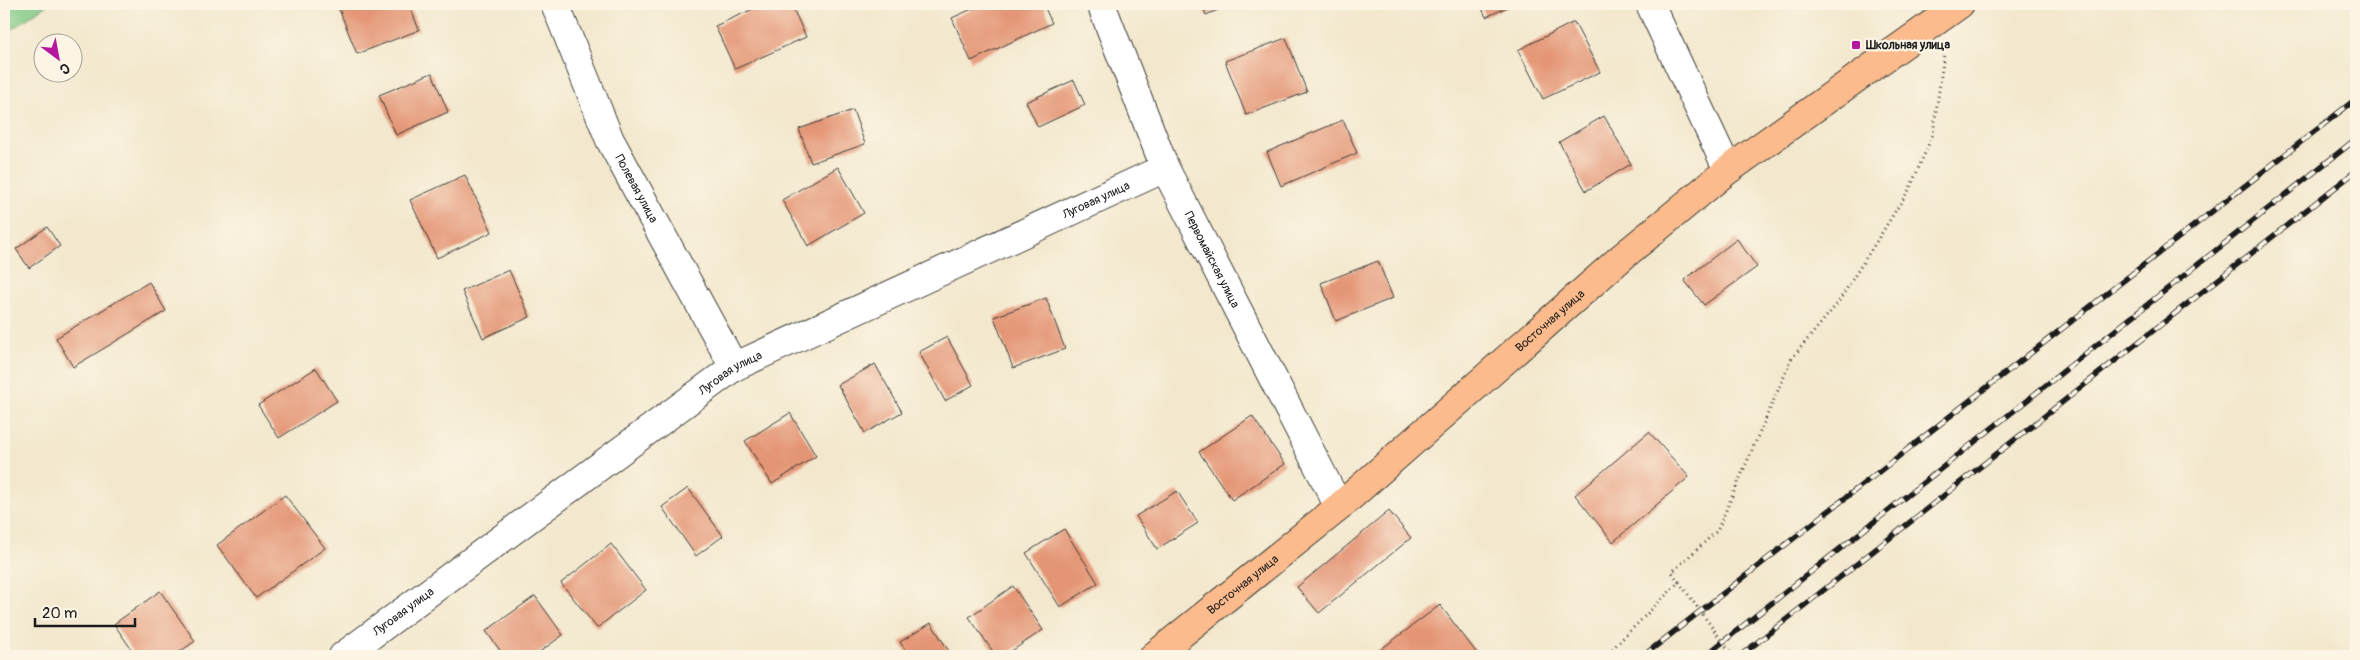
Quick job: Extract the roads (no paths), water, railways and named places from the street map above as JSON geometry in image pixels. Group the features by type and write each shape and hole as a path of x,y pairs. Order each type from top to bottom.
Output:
{"main road":[{"name":"Восточная улица","path":"1154,656 1339,507 1622,257 1728,170 1955,7"}],"street":[{"name":"Полевая улица","path":"555,4 610,140 734,367"},
{"name":"Первомайская улица","path":"1101,4 1165,168 1339,507"},
{"path":"1650,4 1728,170"},
{"name":"Луговая улица","path":"343,656 734,367 1165,168"}],"railway":[{"path":"1643,656 2356,99"},
{"path":"1705,656 2356,139"},
{"path":"1740,656 2356,171"}],"place":[{"name":"Школьная улица","path":"1856,45"}]}
